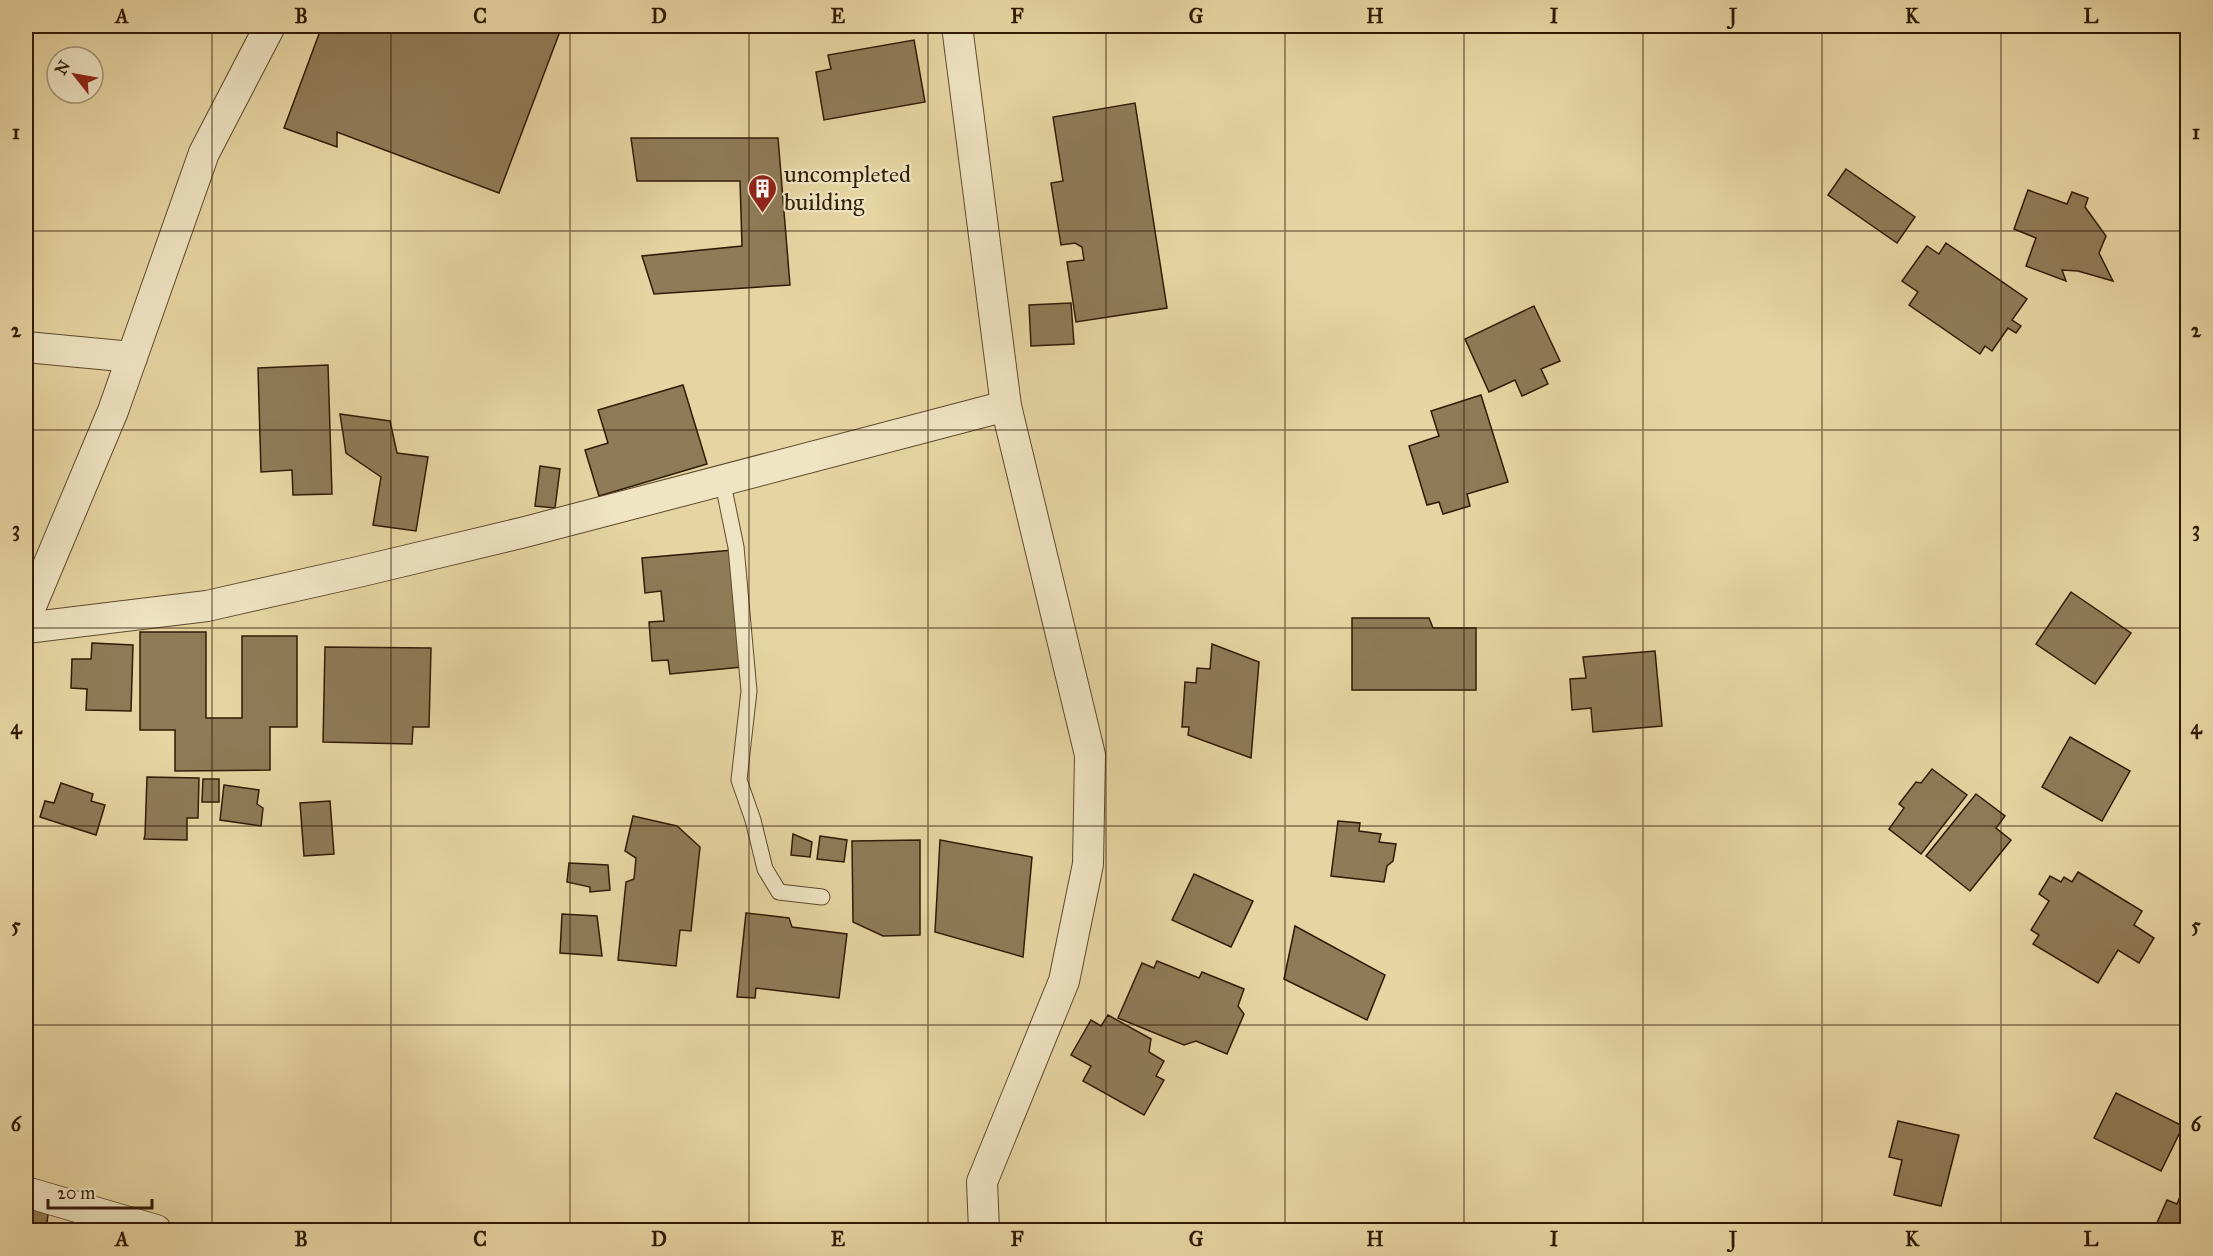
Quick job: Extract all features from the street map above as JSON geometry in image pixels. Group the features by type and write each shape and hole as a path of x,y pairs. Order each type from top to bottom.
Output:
{"street":[{"path":"26,618 113,411 204,153 270,26"},
{"path":"957,26 1006,406 1090,755 1088,864 1064,981 982,1182 984,1230"},
{"path":"26,347 132,357"},
{"path":"26,628 207,606 525,532 1006,406"},
{"path":"26,1192 156,1230"}],"lane":[{"path":"722,479 736,547 749,691 739,780 753,820 765,869 779,892 822,897"}],"building":[{"path":"322,26 562,26 499,193 337,132 337,147 284,128"},
{"path":"914,40 925,102 824,120 816,72 831,69 828,55"},
{"path":"1135,103 1167,308 1076,322 1067,262 1084,260 1082,247 1075,243 1061,245 1051,183 1063,181 1053,117"},
{"name":"uncompleted building","path":"631,138 778,138 790,285 654,294 642,256 742,246 740,181 637,181"},
{"path":"1846,169 1915,217 1897,243 1828,195"},
{"path":"2028,190 2067,204 2072,192 2088,198 2085,207 2106,236 2099,253 2113,281 2078,271 2062,270 2066,281 2026,266 2036,238 2014,229"},
{"path":"1946,243 2027,299 2012,320 2021,326 2016,333 2008,328 1992,351 1985,346 1980,354 1909,305 1918,292 1902,281 1927,246 1939,254"},
{"path":"1071,303 1074,344 1031,346 1029,305"},
{"path":"1534,306 1560,361 1541,369 1548,384 1522,396 1515,380 1489,392 1465,339"},
{"path":"328,365 332,494 293,495 292,470 261,472 258,368"},
{"path":"683,385 707,464 599,496 585,450 608,443 598,410"},
{"path":"1481,395 1508,482 1467,494 1470,506 1443,514 1439,502 1427,505 1409,446 1439,436 1431,411"},
{"path":"340,414 390,421 397,453 428,457 416,531 373,525 381,477 346,453"},
{"path":"540,466 560,469 555,508 535,506"},
{"path":"733,550 742,667 670,674 668,660 652,661 649,622 664,621 661,591 645,593 642,558"},
{"path":"2071,592 2131,633 2095,684 2036,644"},
{"path":"1352,618 1429,618 1433,628 1476,628 1476,690 1352,690"},
{"path":"140,632 206,632 206,718 242,718 242,636 297,636 297,727 270,727 270,770 175,771 175,730 140,730"},
{"path":"92,643 133,645 131,711 86,710 87,689 71,688 72,659 91,659"},
{"path":"1212,644 1259,662 1251,758 1188,735 1189,727 1182,727 1185,682 1196,683 1197,668 1210,669"},
{"path":"325,647 431,648 429,727 413,727 412,744 323,742"},
{"path":"1655,651 1662,726 1593,732 1591,708 1572,710 1570,679 1586,678 1583,657"},
{"path":"2070,737 2130,771 2102,821 2042,787"},
{"path":"1932,769 1967,795 1921,854 1889,829 1904,808 1899,804 1916,782 1921,783"},
{"path":"147,777 199,778 198,818 187,818 187,840 144,839"},
{"path":"203,779 219,779 219,802 202,802"},
{"path":"61,783 93,794 91,801 105,805 96,835 40,817 45,801 54,803"},
{"path":"224,785 259,790 257,804 263,808 261,826 220,820"},
{"path":"1976,794 2005,816 1996,828 2011,840 1970,891 1926,856"},
{"path":"330,801 334,854 304,856 300,803"},
{"path":"633,816 677,826 700,847 691,931 680,930 676,966 618,960 626,882 634,879 636,858 625,851"},
{"path":"1338,821 1360,823 1359,831 1381,834 1379,842 1396,844 1393,861 1387,866 1384,882 1331,876"},
{"path":"793,834 812,842 810,857 791,855"},
{"path":"820,836 847,840 844,862 817,859"},
{"path":"920,840 920,935 883,936 853,922 852,841"},
{"path":"940,840 1032,857 1023,957 935,932"},
{"path":"569,863 608,865 610,890 590,892 590,887 567,882"},
{"path":"2078,872 2142,911 2134,925 2154,938 2139,963 2118,950 2098,983 2033,944 2039,935 2031,930 2049,901 2039,894 2050,876 2061,882 2064,877 2072,882"},
{"path":"1194,874 1253,901 1231,947 1172,920"},
{"path":"746,913 789,918 792,927 847,934 839,998 756,988 755,998 737,997"},
{"path":"562,914 597,916 602,956 560,953"},
{"path":"1295,926 1385,975 1367,1020 1284,979"},
{"path":"1157,961 1199,978 1202,972 1244,989 1238,1006 1244,1014 1227,1054 1196,1041 1184,1045 1118,1018 1142,963 1154,968"},
{"path":"1108,1015 1151,1039 1149,1052 1164,1061 1156,1076 1164,1080 1144,1115 1083,1081 1091,1066 1071,1055 1091,1020 1101,1026"},
{"path":"2116,1093 2183,1126 2161,1171 2094,1138"},
{"path":"1898,1121 1959,1135 1941,1206 1894,1195 1902,1160 1889,1157"},
{"path":"2184,1187 2188,1188 2188,1230 2170,1230 2156,1225 2167,1200 2177,1204"},
{"path":"26,1204 49,1207 46,1230 26,1230"}],"place":[{"name":"uncompleted building","path":"763,214"}]}
